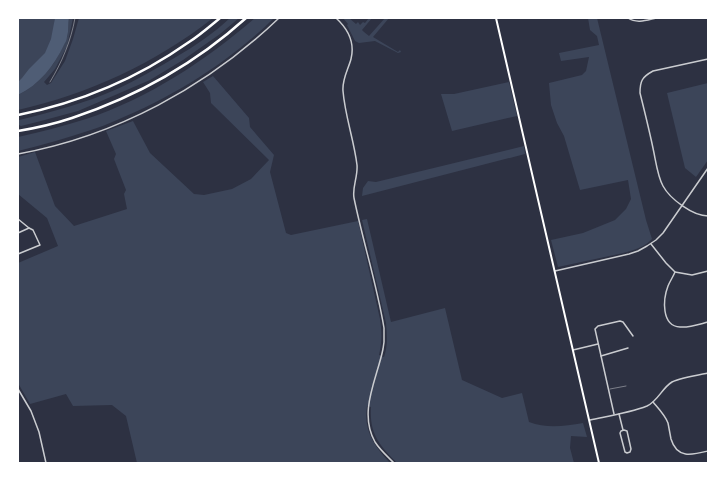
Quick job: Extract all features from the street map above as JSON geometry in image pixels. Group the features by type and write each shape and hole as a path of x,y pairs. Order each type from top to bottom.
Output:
{"highway":[{"path":"18,115 66,103 122,81 151,66 189,43 220,18"},
{"path":"18,131 44,126 71,118 135,92 190,62 220,40 246,18"}],"main road":[{"path":"496,18 599,463"}],"street":[{"path":"18,154 77,139 129,119 158,105 224,64 279,18"},
{"path":"336,18 350,36 352,51 351,59 344,76 343,90 357,172 354,193 384,328 383,349 368,404 368,418 370,430 376,442 394,463"},
{"path":"628,18 639,22 656,18"},
{"path":"708,59 653,71 642,79 640,86 640,92 663,186 673,198 682,205 704,216 708,216"},
{"path":"555,271 629,254 651,244 663,233 708,168"},
{"path":"18,219 33,230 40,246 18,254"},
{"path":"18,233 29,228"},
{"path":"651,244 675,272 692,275 708,271"},
{"path":"675,272 666,293 665,313 668,320 674,326 680,327 708,322"},
{"path":"614,414 595,331 596,327 620,321 623,322 633,336"},
{"path":"573,350 598,344"},
{"path":"601,356 628,348"},
{"path":"590,420 619,414 648,405 673,382 708,373"},
{"path":"18,389 31,411 39,432 46,463"},
{"path":"653,402 661,411 667,422 674,445 678,450 685,455 694,455 708,451"},
{"path":"619,414 623,430 626,430 631,449 630,452 627,453 625,452 620,433 623,430"}],"lane":[{"path":"50,82 58,69 69,43 74,18"},
{"path":"609,390 626,386"}],"shaded area":[{"path":"18,18 55,18 53,50 46,64 18,83"},
{"path":"55,18 69,18 66,41 56,60 45,74 33,86 18,95 18,82 45,53 51,39"},
{"path":"69,18 73,18 67,46 55,69 44,82 47,85 51,83 65,61 79,18 213,18 168,49 145,63 120,75 70,95 18,110 18,95 32,86 44,75 54,62 65,43 68,32"},
{"path":"230,18 239,18 220,34 183,60 150,80 78,111 21,126 19,125 19,120 81,103 132,82 190,48 211,34"},
{"path":"255,18 274,18 239,49 180,89 138,111 91,130 18,151 18,137 86,119 154,89 175,77 216,49"},
{"path":"343,18 349,18 356,24 358,22 360,25 363,22 365,23 369,18 372,18 362,30 369,36 385,18 389,18 373,37 398,52 400,50 401,52 398,53 375,41 359,43 355,41 347,25 348,24"},
{"path":"588,18 597,18 646,220 652,239 635,250 558,267 551,240 583,233 615,220 626,209 631,199 628,180 580,190 564,136 557,123 551,105 549,83 582,75 586,71 589,57 561,61 559,53 599,45 597,36 590,30"},
{"path":"213,76 249,118 250,127 274,155 270,172 286,233 291,235 358,221 380,319 381,346 379,355 384,357 386,349 386,323 362,220 367,219 391,322 445,308 462,380 502,398 522,393 529,422 542,426 563,426 583,423 587,437 571,436 570,448 574,463 397,463 385,451 377,439 372,425 371,407 367,406 366,415 368,430 379,450 390,463 137,463 126,416 112,405 73,406 66,394 30,404 18,383 18,263 58,246 47,218 18,194 18,157 35,152 55,206 74,226 127,209 124,194 126,190 114,159 116,154 106,131 133,121 150,153 194,194 204,195 232,189 251,179 269,160 211,103 210,93 203,82"},
{"path":"509,82 517,116 452,131 441,94 454,94"},
{"path":"708,83 708,160 696,177 685,168 667,93"},
{"path":"524,146 525,154 362,196 363,188 368,181 376,182"}]}
